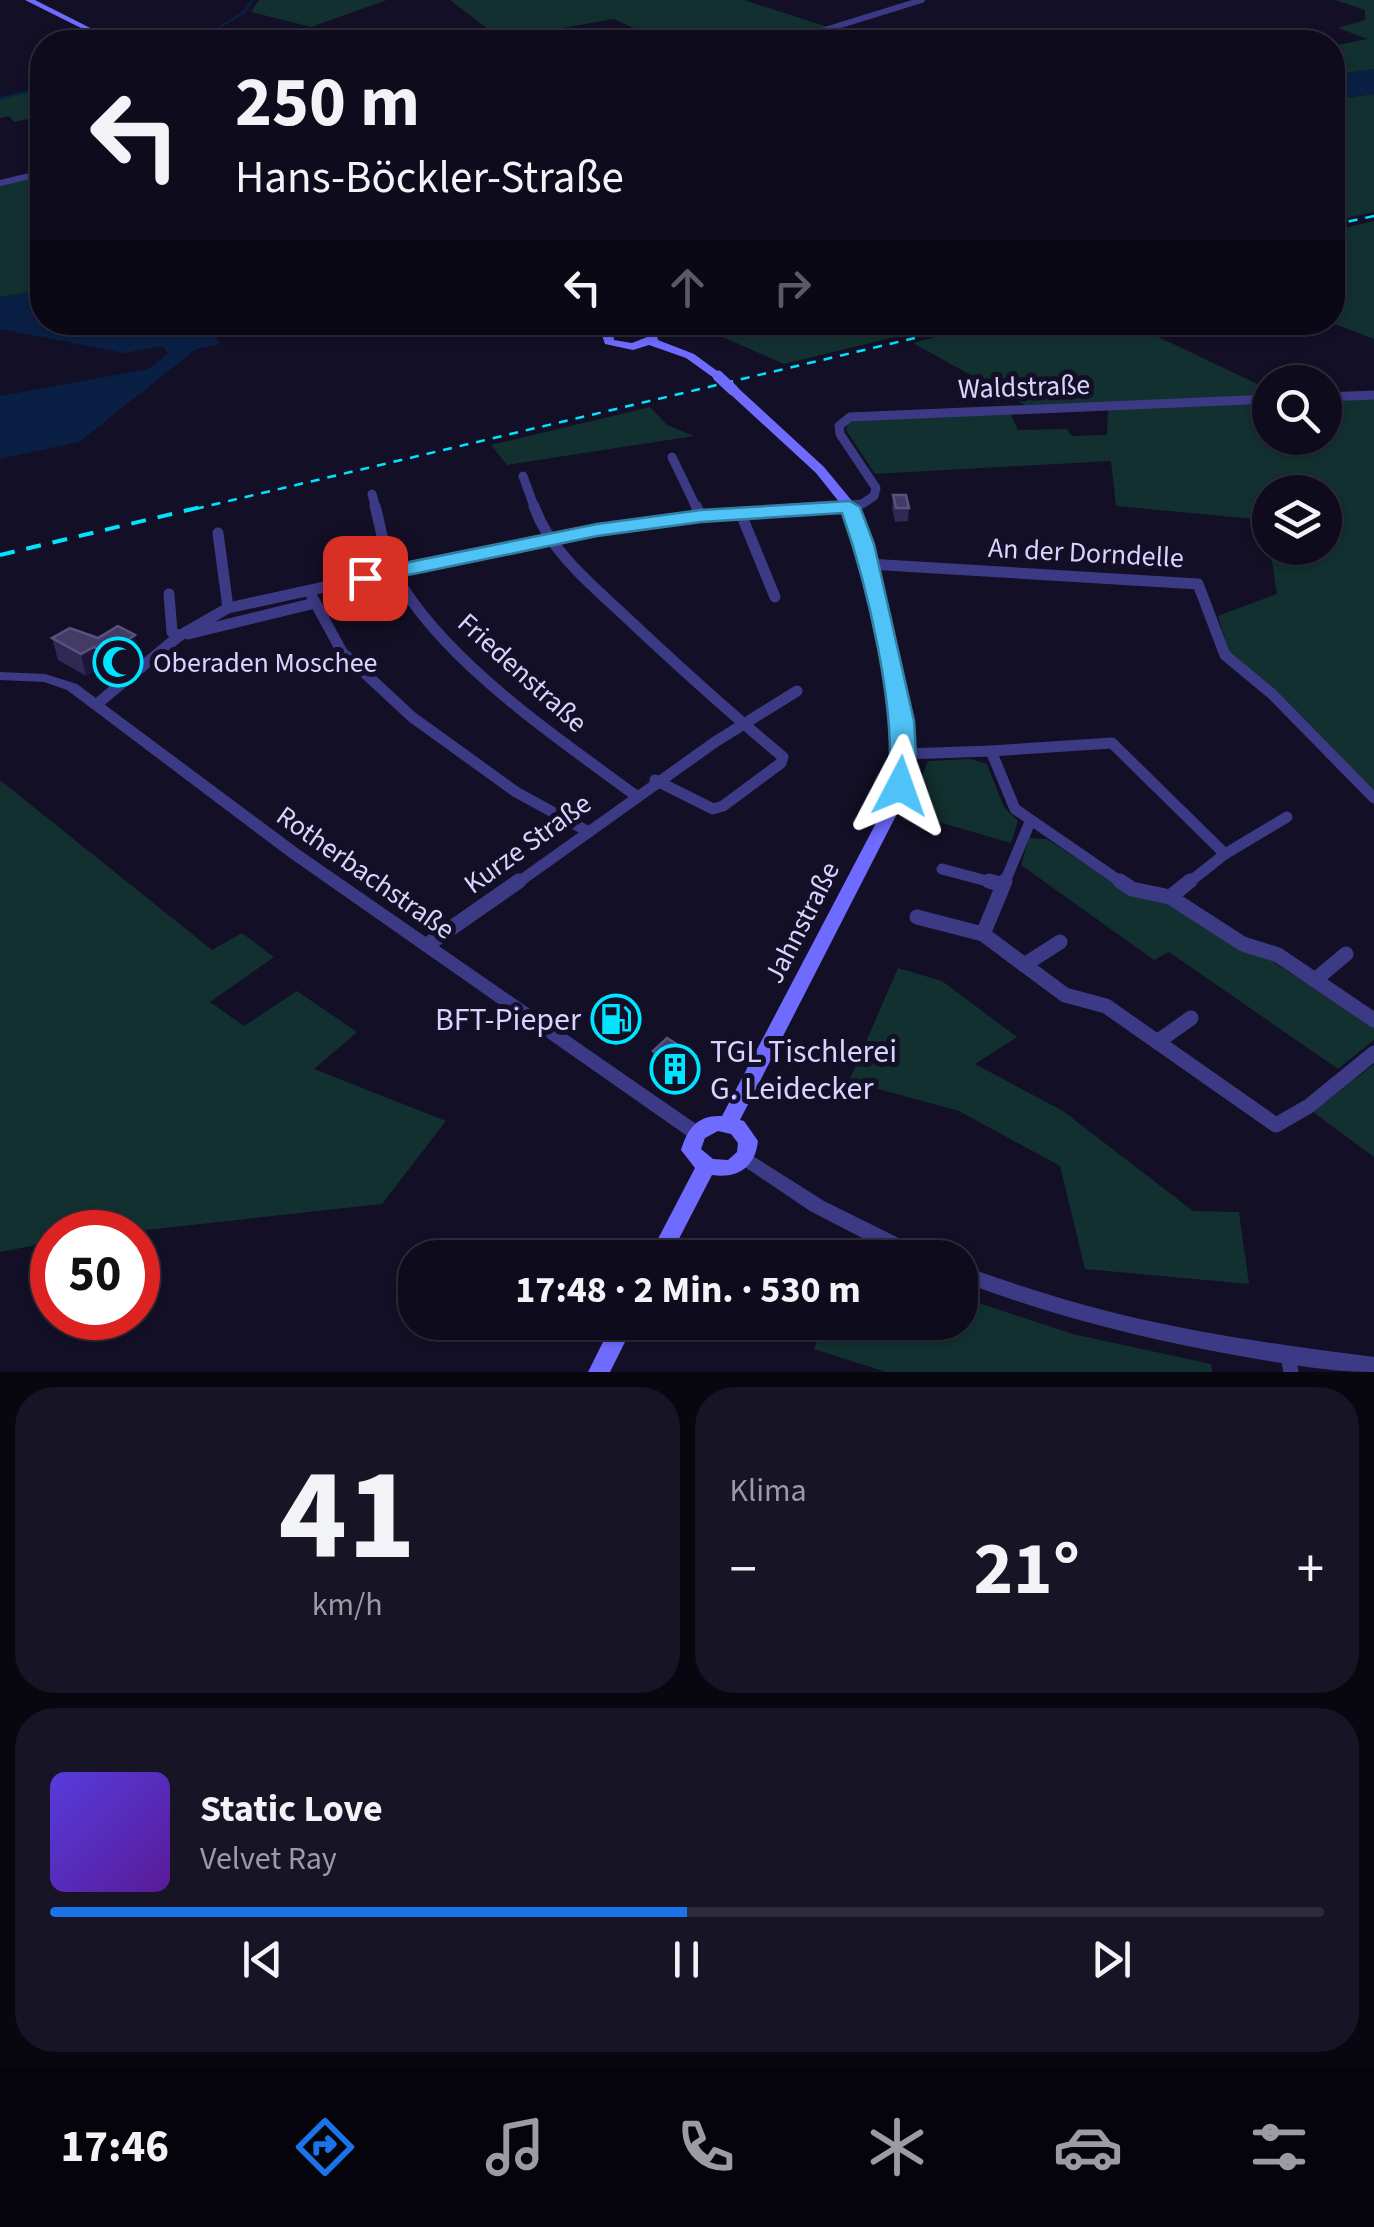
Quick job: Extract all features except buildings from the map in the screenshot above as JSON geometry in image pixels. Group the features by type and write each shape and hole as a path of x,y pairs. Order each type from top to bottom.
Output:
{"main road":[{"path":"29,0 90,30"},
{"path":"608,335 606,339 614,344 633,347 650,342 653,335"},
{"name":"Jahnstraße","path":"650,342 690,356 718,376 820,470 850,507 868,564 902,721 904,754 900,786 877,839 728,1124"},
{"path":"728,1124 748,1141 745,1158 726,1169 706,1167 691,1150 696,1132 705,1126 728,1124"},
{"path":"667,1240 706,1167"},
{"path":"600,1372 615,1340"}],"street":[{"path":"825,30 922,0"},
{"path":"0,183 30,176"},
{"path":"1342,396 1374,395"},
{"name":"Waldstraße","path":"850,507 874,496 876,488 840,434 839,426 850,417 1252,400"},
{"path":"672,457 701,516"},
{"path":"523,476 548,538 604,598 783,757 781,763 723,806 702,806 655,780"},
{"path":"372,494 393,571"},
{"path":"170,594 172,632 179,636 393,571 548,538 701,516 850,507"},
{"path":"740,514 776,597"},
{"path":"218,533 228,608"},
{"name":"An der Dorndelle","path":"868,564 1198,584 1225,655 1272,694 1374,798"},
{"name":"Friedenstraße","path":"393,571 441,634 473,667 553,736 635,795"},
{"path":"97,704 179,636 228,608 312,597"},
{"path":"312,597 342,652 412,718 516,792 589,832"},
{"name":"Rotherbachstraße","path":"0,676 58,681 97,704 295,854 696,1132"},
{"name":"Kurze Straße","path":"427,946 589,832 655,780 797,691"},
{"path":"904,754 1112,743 1226,854"},
{"path":"991,751 1014,809 1030,822 1132,890 1170,897 1242,944 1278,955 1374,1020"},
{"path":"1170,897 1226,854 1287,817"},
{"path":"983,934 1030,822"},
{"path":"942,868 1003,885"},
{"path":"917,917 983,934 1065,995 1106,1006 1276,1124 1309,1106 1374,1053"},
{"path":"1024,965 1060,942"},
{"path":"1315,980 1346,954"},
{"path":"1157,1042 1190,1018"},
{"path":"745,1158 817,1206 884,1240"},
{"path":"978,1280 1104,1320 1289,1364 1374,1366"}],"green space":[{"path":"259,0 387,0 311,27 251,12"},
{"path":"450,0 744,0 831,28 638,30 614,19 552,30 489,30"},
{"path":"1335,0 1374,0 1374,69 1345,73 1345,44 1367,39 1338,28 1365,20 1365,10"},
{"path":"30,89 30,119 14,122 9,116 0,118 0,98"},
{"path":"1374,94 1374,212 1345,218 1345,98"},
{"path":"30,177 30,292 0,297 0,183"},
{"path":"1374,221 1374,339 1345,328 1345,228"},
{"path":"718,335 903,335 784,364"},
{"path":"943,335 1154,335 1252,381 1252,397 1025,405 913,343"},
{"path":"1374,398 1374,794 1229,652 1218,616 1277,594 1273,565 1342,565 1342,475 1252,475 1252,519 1116,506 1111,461 875,474 846,430 849,423 861,418 1009,411 1018,430 1067,429 1072,436 1107,435 1108,408 1252,403 1252,455 1342,455 1342,399"},
{"path":"650,407 667,425 694,436 507,465 491,445"},
{"path":"970,759 987,764 1004,807 1018,821 1011,843 907,813 928,761"},
{"path":"0,780 212,950 242,933 274,957 210,1002 244,1026 297,991 357,1032 314,1069 446,1121 382,1204 160,1228 160,1210 30,1210 30,1246 0,1252"},
{"path":"1029,838 1047,839 1132,895 1170,904 1269,959 1374,1027 1374,1040 1338,1069 1169,952 1154,960 1021,865"},
{"path":"898,968 942,981 1017,1037 975,1064 1063,1111 1193,1211 1239,1212 1249,1284 1085,1269 1060,1166 959,1111 849,1081"},
{"path":"1374,1064 1374,1157 1313,1112"},
{"path":"978,1303 1073,1334 1211,1364 1212,1372 886,1372 814,1349 818,1340 978,1340"}],"water":[{"path":"1374,69 1374,94 1345,98 1345,73"},
{"path":"30,292 30,335 0,329 0,297"},
{"path":"31,335 217,335 220,344 196,349 79,442 0,459 0,396 148,369 168,354 163,346 124,353"}],"waterway":[{"path":"215,30 244,12 253,0"},
{"path":"0,98 30,91"}],"railway":[{"path":"1345,222 1374,216"},
{"path":"195,509 927,335"},
{"path":"0,555 205,506"}],"place":[{"name":"Oberaden Moschee","path":"118,662"},
{"name":"BFT-Pieper","path":"616,1019"},
{"name":"TGL Tischlerei G. Leidecker","path":"675,1069"}],"route":[{"path":"365,578 597,530 701,516 850,507 864,544 902,721 904,754 900,786"}]}
